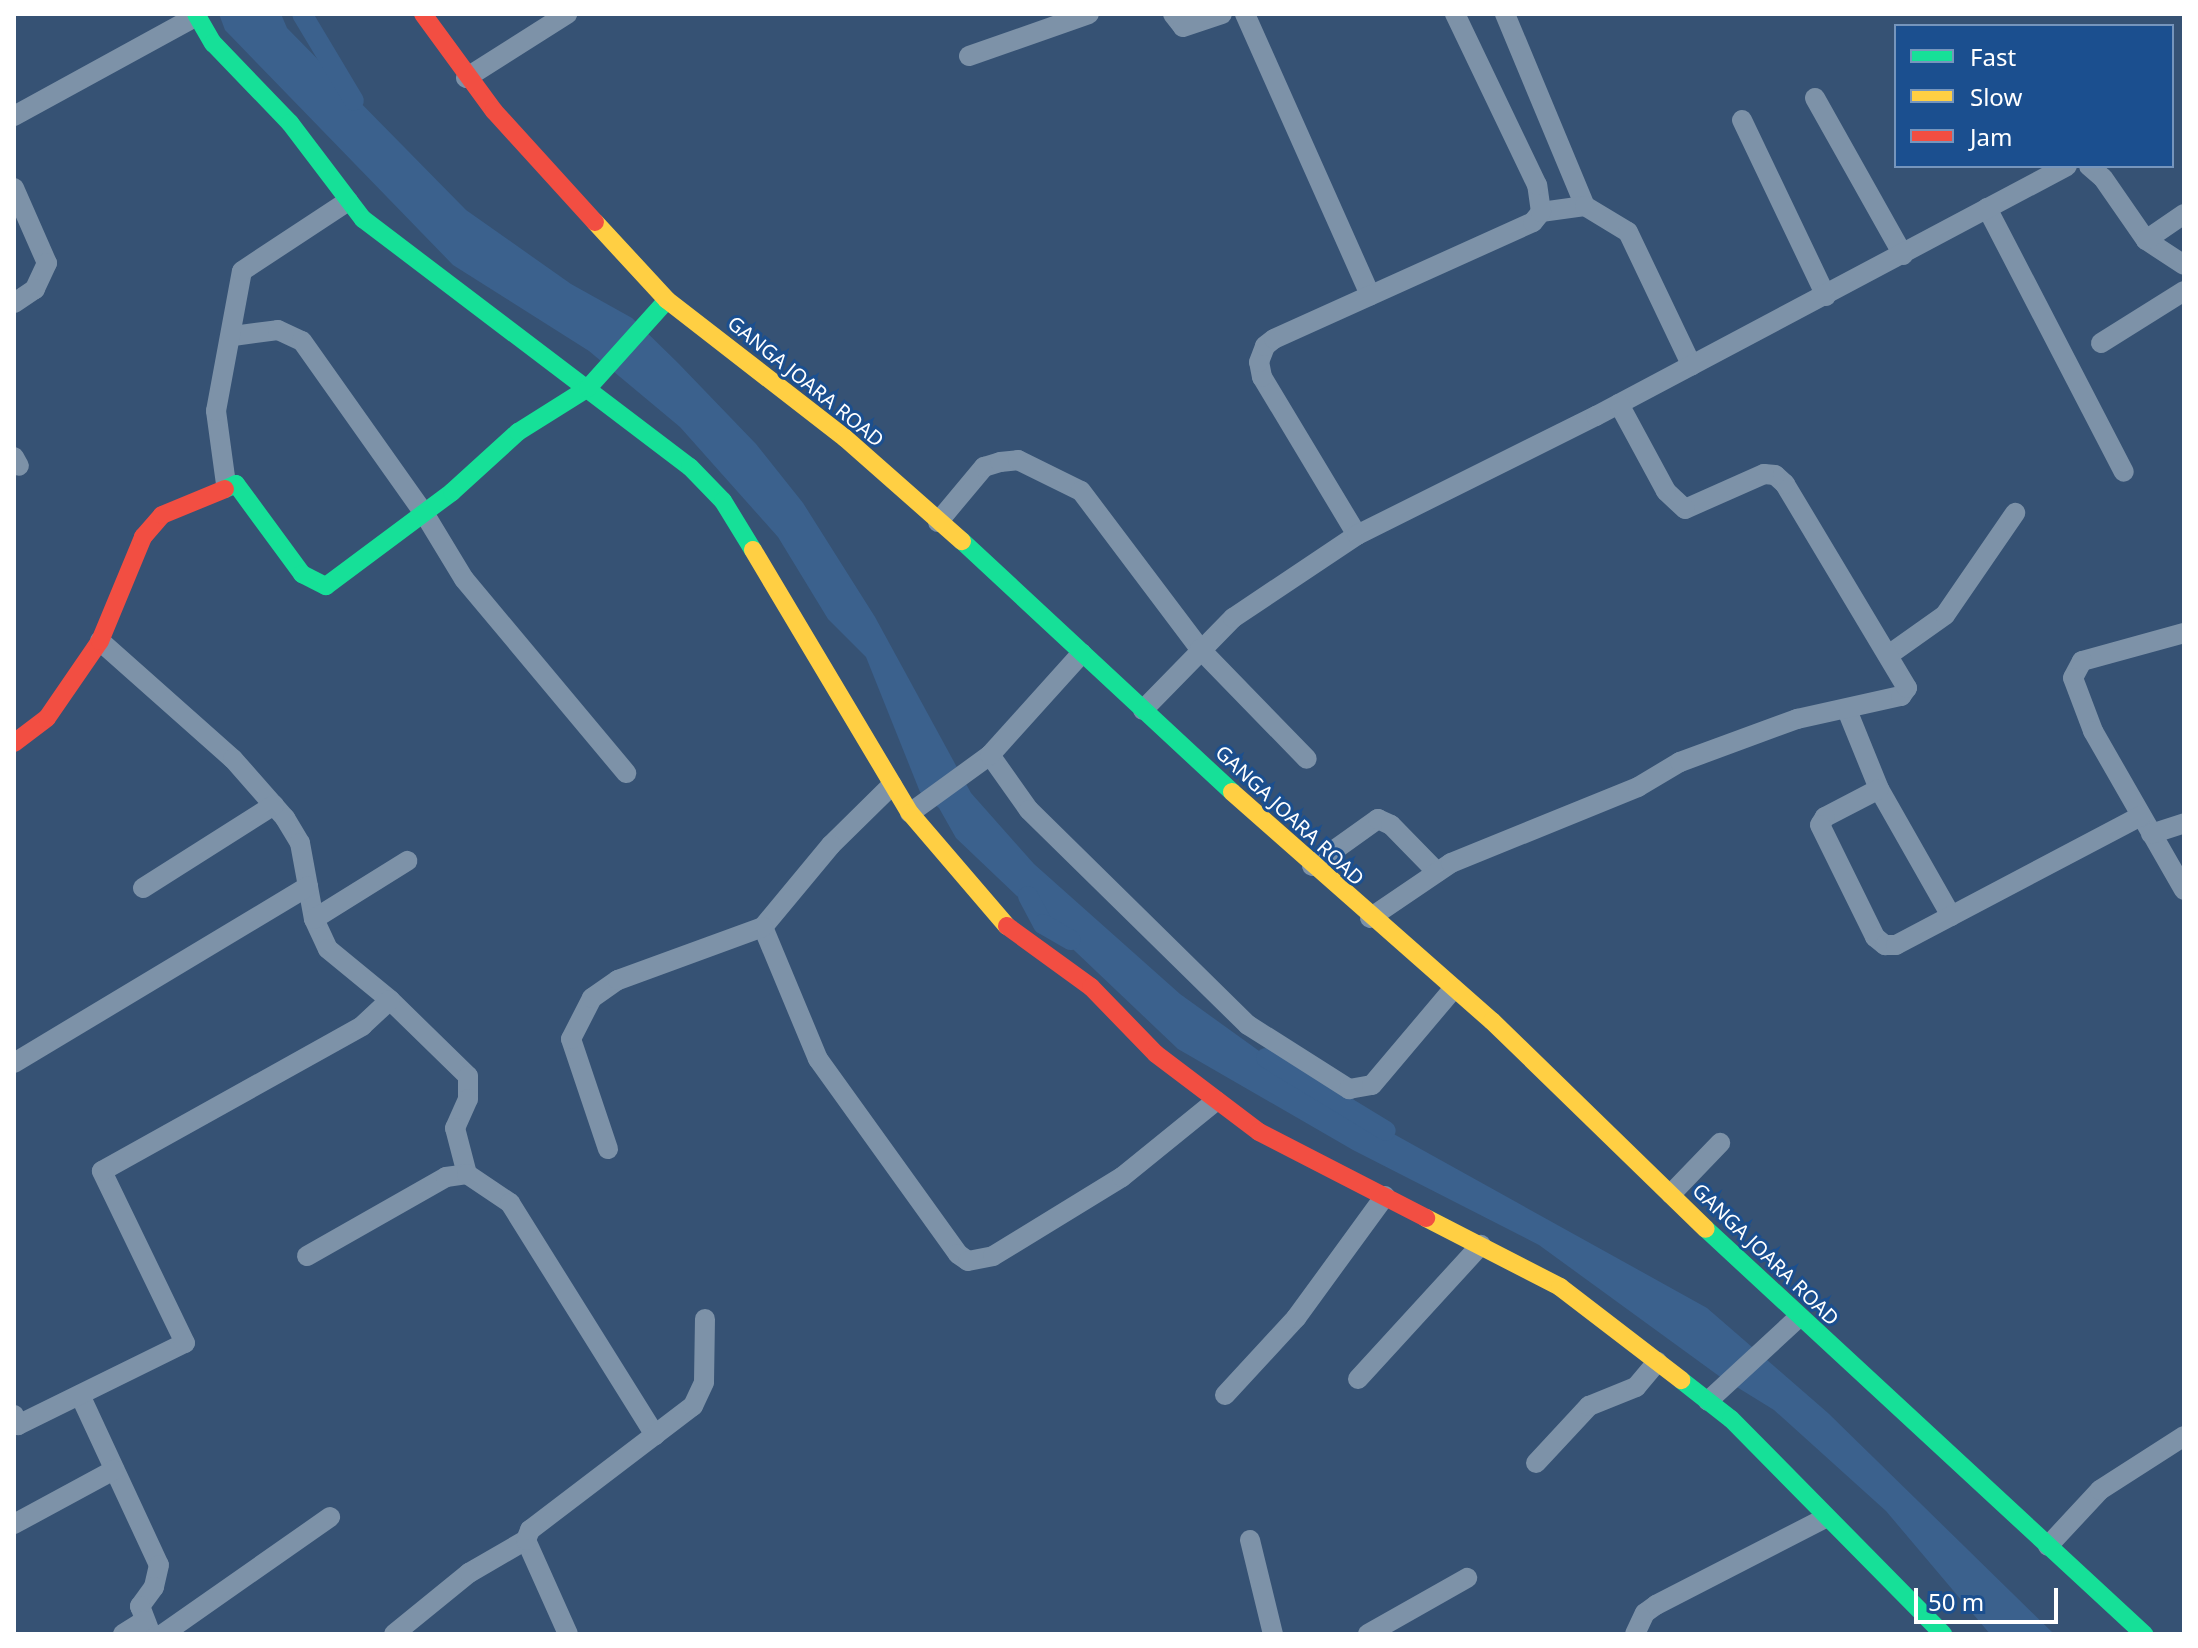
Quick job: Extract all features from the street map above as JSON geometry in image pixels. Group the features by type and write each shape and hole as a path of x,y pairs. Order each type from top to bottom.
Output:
{"main road":[{"name":"GANGA JOARA ROAD","path":"423,14 466,78 667,300 845,438 1312,866 1453,989 1799,1317 2144,1634"},
{"path":"197,15 213,43 290,123 348,201 392,246 594,382 690,467 723,501 910,813 1017,937 1091,987 1156,1054 1259,1132 1560,1287 1708,1401 1943,1634"},
{"path":"14,743 47,718 100,641 150,525 226,484 244,490 302,574 326,586 424,513 518,432 594,382 667,300"}],"street":[{"path":"466,78 567,14"},
{"path":"969,56 1089,14"},
{"path":"1173,14 1183,27 1222,14"},
{"path":"1245,14 1370,295"},
{"path":"1455,14 1537,185 1541,212"},
{"path":"1505,14 1585,206 1628,232 1692,366"},
{"path":"14,116 197,15"},
{"path":"1815,98 1903,255"},
{"path":"1742,120 1826,296"},
{"path":"1143,710 1233,618 1357,535 1619,404 2063,168"},
{"path":"2091,168 2103,178 2146,240 2184,265"},
{"path":"14,188 47,263 35,289 14,303"},
{"path":"226,484 216,411 233,336 242,271 348,201"},
{"path":"1357,535 1262,377 1259,362 1265,346 1274,339 1533,222 1541,212 1585,206"},
{"path":"1987,208 2124,472"},
{"path":"2146,240 2184,214"},
{"path":"2101,343 2184,291"},
{"path":"233,336 278,330 302,341 424,513 469,586 626,773"},
{"path":"1370,918 1437,872 1638,787 1692,757 1797,719 1901,696 1905,679 1775,475 1764,474 1685,509 1666,491 1619,404"},
{"path":"938,522 984,467 1018,460 1093,500 1200,649 1307,759"},
{"path":"1890,654 1945,615 2015,513"},
{"path":"2184,633 2075,667 2073,678 2093,731 2184,890"},
{"path":"100,641 233,759 274,805 300,843 314,919 328,949 390,1000 468,1076 468,1099 455,1128 467,1174 510,1203 655,1435"},
{"path":"910,813 990,755 1082,653"},
{"path":"1847,710 1879,789 1951,916"},
{"path":"990,755 1029,810 1248,1025 1349,1089 1372,1085 1453,989"},
{"path":"608,1149 571,1039 592,998 618,980 763,927 831,845 892,785"},
{"path":"1879,789 1825,817 1820,825 1875,937 1885,945 1896,945 2146,825 2184,823"},
{"path":"143,888 274,805"},
{"path":"1312,866 1378,819 1391,825 1437,872"},
{"path":"314,919 407,861"},
{"path":"14,1063 308,886"},
{"path":"763,927 818,1059 947,1242 968,1261 993,1256 1106,1188 1216,1101"},
{"path":"14,1415 18,1425 185,1343 102,1171 362,1026 390,1000"},
{"path":"1671,1194 1720,1143"},
{"path":"307,1256 446,1177 467,1174"},
{"path":"1225,1395 1306,1306 1385,1196"},
{"path":"1358,1379 1481,1245"},
{"path":"1708,1401 1799,1317"},
{"path":"394,1634 469,1573 526,1540 530,1530 655,1435 702,1395 705,1319"},
{"path":"1536,1463 1589,1406 1636,1387 1657,1362"},
{"path":"80,1395 159,1565 154,1587 140,1606 147,1627 123,1634"},
{"path":"2048,1546 2100,1490 2184,1436"},
{"path":"14,1524 114,1470"},
{"path":"163,1634 330,1517"},
{"path":"1635,1634 1645,1613 1656,1605 1825,1518"},
{"path":"526,1540 568,1634"},
{"path":"1250,1540 1273,1634"},
{"path":"1368,1634 1467,1578"}],"water":[{"path":"219,14 281,14 287,28 466,210 571,284 632,318 678,363 756,444 803,503 875,617 971,793 1034,864 1180,994 1309,1087 1707,1308 1828,1413 2054,1634 1990,1634 1886,1511 1774,1410 1719,1376 1539,1245 1353,1150 1178,1049 956,838 939,808 920,792 866,657 828,619 778,537 680,427 589,351 453,265 225,30"}],"waterway":[{"path":"302,14 354,101"},
{"path":"1028,896 1043,924 1071,940"},
{"path":"1266,1058 1386,1131"}],"traffic: fast":[{"path":"196,14 213,43 290,123 363,219 690,467 723,501 753,550"},
{"path":"225,489 236,484 302,574 326,586 452,492 518,432 588,388 667,300"},
{"path":"962,541 1232,792"},
{"path":"1706,1229 2144,1634"},
{"path":"1681,1380 1731,1419 1943,1634"}],"traffic: slow":[{"path":"595,222 667,300 845,438 962,541"},
{"path":"753,550 910,813 1007,926"},
{"path":"1232,792 1492,1021 1706,1229"},
{"path":"1426,1218 1560,1287 1681,1380"}],"traffic: jam":[{"path":"423,14 494,111 595,222"},
{"path":"14,743 47,718 100,641 143,537 162,515 225,489"},
{"path":"1007,926 1091,987 1156,1054 1259,1132 1426,1218"}]}
